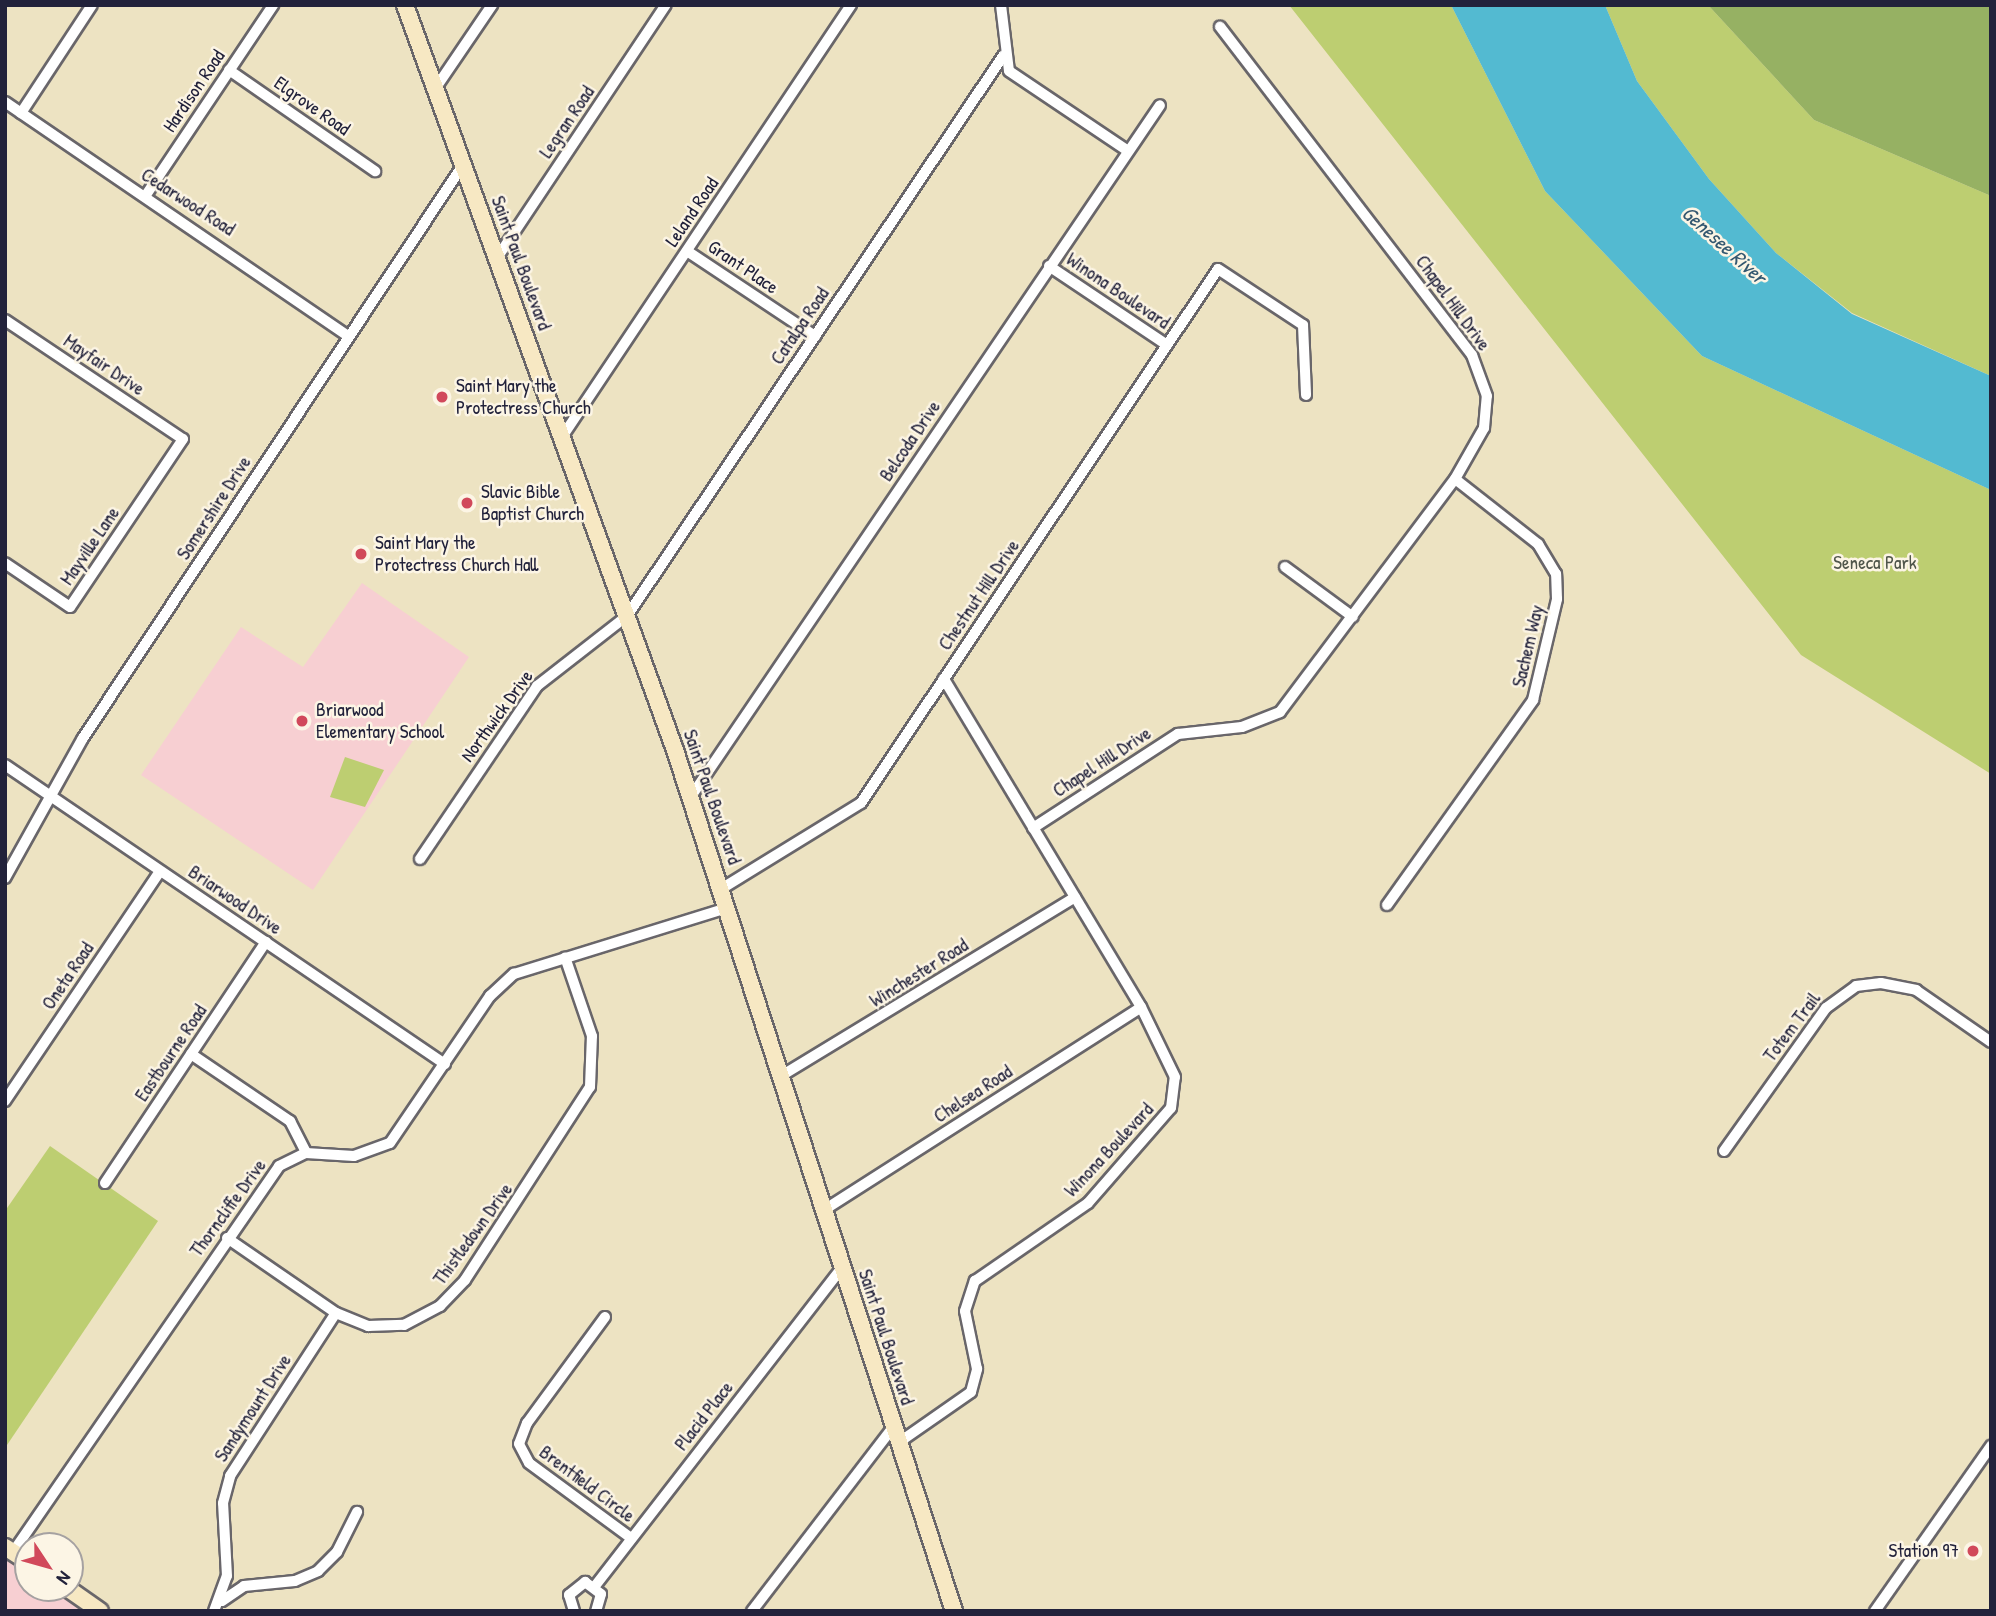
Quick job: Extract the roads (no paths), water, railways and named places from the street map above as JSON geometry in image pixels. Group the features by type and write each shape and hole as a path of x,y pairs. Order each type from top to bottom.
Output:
{"main road":[{"name":"Saint Paul Boulevard","path":"405,5 627,616 721,889 951,1609"},
{"path":"84,1600 100,1611"}],"street":[{"path":"21,113 92,5"},
{"name":"Hardison Road","path":"145,195 273,5"},
{"path":"435,89 492,5"},
{"name":"Legran Road","path":"497,258 666,5"},
{"name":"Leland Road","path":"562,437 851,5"},
{"path":"1001,5 1003,57 1009,71 1128,151"},
{"name":"Chapel Hill Drive","path":"1033,828 1178,734 1271,718 1353,617 1455,479 1485,428 1487,396 1480,369 1220,27"},
{"name":"Catalpa Road","path":"627,616 1003,57"},
{"name":"Elgrove Road","path":"229,70 375,171"},
{"name":"Cedarwood Road","path":"5,102 145,195 348,337"},
{"name":"Belcoda Drive","path":"690,798 1160,105"},
{"name":"Somershire Drive","path":"5,878 83,738 463,165"},
{"name":"Grant Place","path":"687,251 815,336"},
{"name":"Winona Boulevard","path":"1049,267 1167,345"},
{"name":"Chestnut Hill Drive","path":"721,889 861,803 1218,269 1303,325 1306,395"},
{"name":"Mayfair Drive","path":"5,320 183,439"},
{"name":"Mayville Lane","path":"5,563 70,607 183,439"},
{"name":"Sachem Way","path":"1387,905 1533,700 1557,599 1556,574 1538,544 1455,479"},
{"path":"1285,567 1353,617"},
{"name":"Northwick Drive","path":"420,859 537,686 627,616"},
{"name":"Winona Boulevard","path":"752,1611 895,1435 971,1392 977,1369 965,1311 975,1281 1088,1203 1171,1108 1175,1077 1141,1007 944,679"},
{"name":"Briarwood Drive","path":"5,765 445,1064"},
{"name":"Oneta Road","path":"5,1101 160,871"},
{"name":"Winchester Road","path":"781,1076 1075,897"},
{"path":"191,1054 290,1121 306,1153 354,1156 379,1150 402,1129 502,983 565,957 727,908"},
{"name":"Eastbourne Road","path":"105,1183 266,942"},
{"name":"Thistledown Drive","path":"227,1238 336,1313 368,1326 393,1327 440,1306 575,1118 590,1087 595,1054 565,957"},
{"name":"Totem Trail","path":"1724,1151 1821,1014 1856,986 1881,983 1916,990 1991,1042"},
{"name":"Chelsea Road","path":"824,1210 1141,1007"},
{"name":"Thorncliffe Drive","path":"9,1549 279,1166 306,1153"},
{"name":"Placid Place","path":"574,1611 571,1590 585,1582 595,1586 842,1268"},
{"name":"Sandymount Drive","path":"216,1607 227,1576 223,1503 230,1476 336,1313"},
{"name":"Brentfield Circle","path":"605,1317 527,1423 519,1444 529,1463 631,1538"},
{"path":"1875,1611 1991,1446"},
{"path":"216,1607 244,1586 295,1581 318,1571 337,1552 357,1512"},
{"path":"595,1586 601,1600 596,1611"}],"water":[{"name":"Genesee River","path":"1451,5 1605,5 1637,81 1709,179 1776,253 1852,314 1991,376 1991,490 1702,356 1545,191"}],"place":[{"name":"Saint Mary the Protectress Church","path":"442,397"},
{"name":"Slavic Bible Baptist Church","path":"467,503"},
{"name":"Saint Mary the Protectress Church Hall","path":"361,554"},
{"name":"Briarwood Elementary School","path":"302,721"},
{"name":"Station 97","path":"1973,1551"}],"park label":[{"name":"Seneca Park","path":"1875,563"}]}
